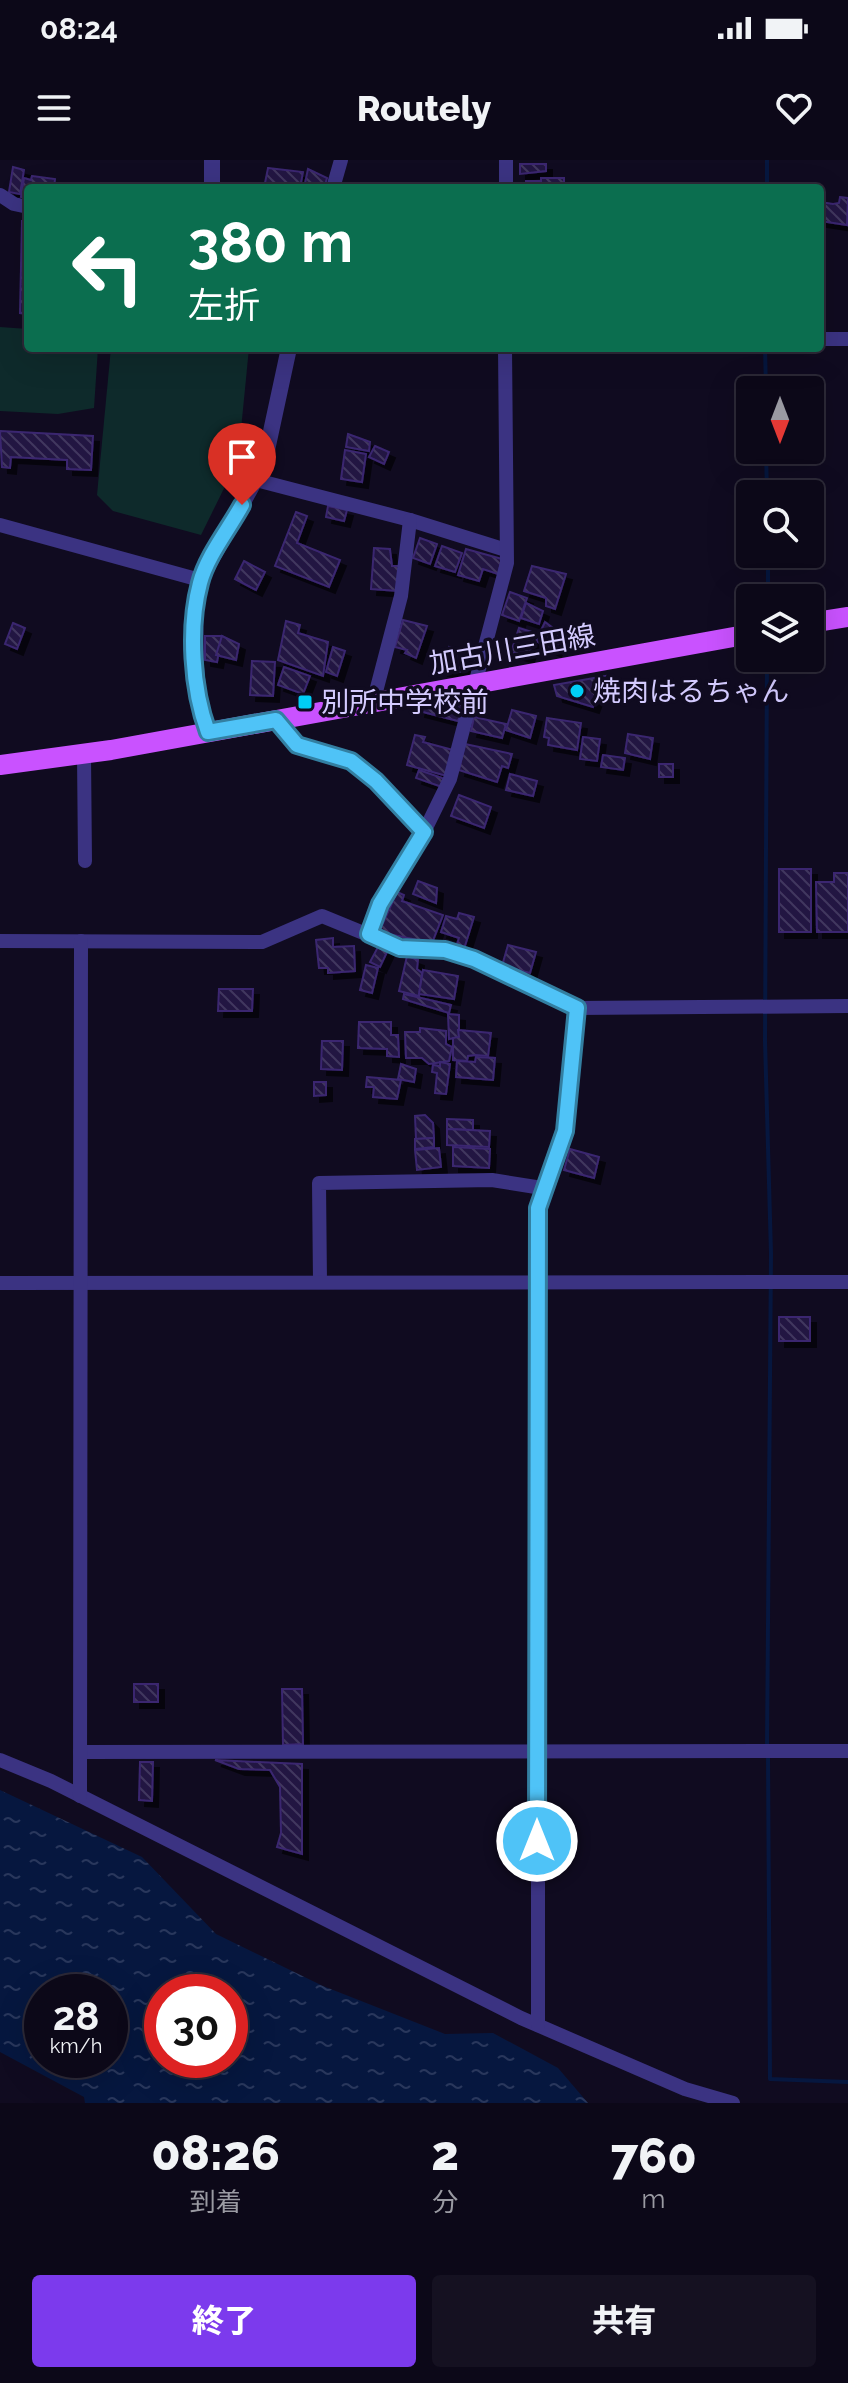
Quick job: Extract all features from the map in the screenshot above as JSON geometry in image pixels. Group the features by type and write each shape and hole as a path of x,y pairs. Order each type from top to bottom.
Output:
{"main road":[{"path":"824,621 848,617"},
{"name":"加古川三田線","path":"0,765 84,755 736,637"}],"street":[{"path":"212,160 212,184"},
{"path":"334,184 341,160"},
{"path":"506,160 506,184"},
{"path":"0,195 24,206"},
{"path":"824,339 848,339"},
{"path":"208,732 200,709 196,667 195,612 200,580 264,464 288,352"},
{"path":"369,934 380,904 424,832 450,779 507,563 505,352"},
{"path":"256,480 410,520 506,550"},
{"path":"373,703 401,596 410,520"},
{"path":"0,525 200,580"},
{"path":"276,720 297,745 351,761 376,781 424,832"},
{"path":"84,755 85,861"},
{"path":"0,941 262,942 322,916 400,948 445,950 474,959 577,1008 848,1006"},
{"path":"80,1796 81,941"},
{"path":"538,2025 538,1208 542,1188 565,1131 577,1008"},
{"path":"320,1282 319,1183 492,1180 542,1188"},
{"path":"0,1283 848,1282"},
{"path":"80,1752 537,1749 848,1751"},
{"path":"0,1760 80,1796 538,2025 685,2089 733,2103"}],"green space":[{"path":"0,327 24,329 24,352 98,352 94,408 58,414 0,411"},
{"path":"111,352 249,352 238,460 201,535 113,511 97,495"}],"water":[{"path":"0,1790 142,1857 216,1934 323,1986 445,2034 493,2033 558,2068 588,2103 85,2103 84,2097 49,2078 128,2078 128,1974 24,1974 24,2065 0,2052"}],"building":[{"path":"520,164 546,164 546,171 520,174"},
{"path":"13,167 24,170 20,194 9,192"},
{"path":"268,168 303,172 301,184 265,184"},
{"path":"308,169 327,178 325,184 305,184"},
{"path":"32,176 55,179 54,184 24,184 24,197 21,197 24,178 31,180"},
{"path":"541,178 564,178 564,184 526,184 526,181 541,181"},
{"path":"840,197 848,198 847,225 824,222 824,203 839,203"},
{"path":"22,221 24,221 24,314 20,313"},
{"path":"0,431 93,436 91,470 67,469 67,460 11,457 10,468 2,467"},
{"path":"348,434 370,442 369,451 346,447"},
{"path":"375,446 389,452 384,464 369,457"},
{"path":"345,450 366,454 362,482 341,479"},
{"path":"328,506 347,510 344,521 326,517"},
{"path":"296,512 307,516 297,543 340,560 329,587 275,566"},
{"path":"420,538 437,544 430,564 413,558"},
{"path":"442,546 462,553 455,572 435,566"},
{"path":"374,548 390,549 392,566 400,566 398,591 371,589"},
{"path":"466,549 502,559 498,574 483,569 479,581 458,575"},
{"path":"244,561 265,572 256,590 235,579"},
{"path":"532,566 566,574 555,609 546,606 546,598 524,591"},
{"path":"510,592 527,598 519,621 502,615"},
{"path":"526,603 543,611 539,624 521,618"},
{"path":"403,620 427,626 416,658 405,653 407,650 395,647"},
{"path":"286,621 300,625 298,633 328,642 323,676 278,660"},
{"path":"545,622 563,635 555,651 536,641"},
{"path":"13,623 25,628 17,649 5,644"},
{"path":"519,628 535,633 528,657 511,652"},
{"path":"205,636 222,636 217,662 205,660"},
{"path":"222,636 239,644 236,660 216,655"},
{"path":"333,647 345,651 337,676 326,672"},
{"path":"449,647 470,652 464,672 442,670"},
{"path":"252,661 275,662 273,696 250,695"},
{"path":"284,667 310,676 303,694 278,685"},
{"name":"焼肉はるちゃん","path":"605,676 593,707 557,696 554,685"},
{"path":"466,698 458,721 419,711 420,706"},
{"path":"512,710 536,716 530,738 506,730"},
{"path":"474,717 506,724 502,738 471,731"},
{"path":"547,718 581,723 577,750 548,745 549,738 544,737"},
{"path":"628,734 653,738 650,759 625,753"},
{"path":"415,735 425,737 423,742 453,750 447,776 407,765"},
{"path":"583,737 600,739 597,761 580,759"},
{"path":"465,744 512,754 508,768 502,766 497,782 459,770"},
{"path":"603,755 625,758 623,770 601,767"},
{"path":"659,764 673,764 673,777 659,777"},
{"path":"419,770 445,779 442,787 416,778"},
{"path":"510,774 537,781 533,796 506,790"},
{"path":"459,795 491,807 484,828 451,816"},
{"path":"779,869 811,869 811,932 779,932"},
{"path":"834,873 848,873 848,932 817,932 816,882 834,882"},
{"path":"418,881 437,888 436,903 413,894"},
{"path":"397,892 404,895 402,901 443,915 432,943 379,932"},
{"path":"459,913 474,917 464,949 456,947 459,938 441,932 446,916 457,919"},
{"path":"333,938 333,947 354,946 355,971 328,973 328,968 319,968 316,940"},
{"path":"379,945 388,950 380,967 370,962"},
{"path":"508,945 536,952 530,973 502,966"},
{"path":"407,956 418,960 417,969 422,973 419,996 399,991"},
{"path":"366,965 378,968 372,993 360,990"},
{"path":"423,970 458,976 454,999 419,994"},
{"path":"219,989 253,989 252,1011 218,1011"},
{"path":"404,994 451,1005 449,1013 403,999"},
{"path":"448,1014 459,1015 459,1037 449,1039"},
{"path":"359,1022 391,1022 391,1035 398,1035 399,1057 387,1056 387,1049 358,1048"},
{"path":"420,1028 446,1031 446,1044 452,1047 449,1061 429,1064 422,1058 406,1058 405,1032 420,1032"},
{"path":"458,1030 491,1033 488,1056 468,1056 467,1061 453,1060 453,1038 459,1037"},
{"path":"322,1041 343,1041 342,1070 321,1069"},
{"path":"476,1057 495,1058 493,1080 456,1077 457,1061 475,1062"},
{"path":"440,1062 450,1064 446,1094 435,1093 437,1073 432,1072 433,1065 440,1066"},
{"path":"401,1064 416,1069 414,1082 398,1079"},
{"path":"367,1077 401,1080 397,1099 373,1097 374,1087 366,1087"},
{"path":"314,1082 326,1082 326,1095 314,1096"},
{"path":"425,1115 433,1123 434,1138 416,1139 415,1116"},
{"path":"447,1119 473,1120 473,1130 447,1129"},
{"path":"447,1129 490,1131 489,1147 447,1145"},
{"path":"434,1138 434,1147 415,1149 415,1139"},
{"path":"453,1147 490,1149 489,1168 453,1166"},
{"path":"439,1148 441,1167 417,1170 415,1150"},
{"path":"570,1149 599,1157 594,1178 564,1170"},
{"path":"779,1317 810,1317 810,1341 779,1341"},
{"path":"134,1684 158,1684 158,1702 134,1702"},
{"path":"282,1689 302,1689 303,1744 283,1745"},
{"path":"215,1760 302,1764 302,1854 277,1847 281,1833 280,1787 270,1770 239,1769"},
{"path":"140,1762 153,1762 152,1801 139,1800"}],"waterway":[{"path":"767,160 767,184"},
{"path":"765,352 766,376"},
{"path":"766,464 767,480"},
{"path":"768,568 768,584"},
{"path":"767,672 765,1041 771,1254 767,1747"},
{"path":"768,1756 770,2079 848,2082"}],"place":[{"name":"焼肉はるちゃん","path":"577,691"},
{"name":"別所中学校前","path":"305,702"}],"route":[{"path":"242,505 200,580 195,612 200,709 208,732 276,720 297,745 351,761 376,781 424,832 380,904 369,934 400,948 445,950 474,959 577,1008 565,1131 542,1188 538,1208 537,1841"}]}
